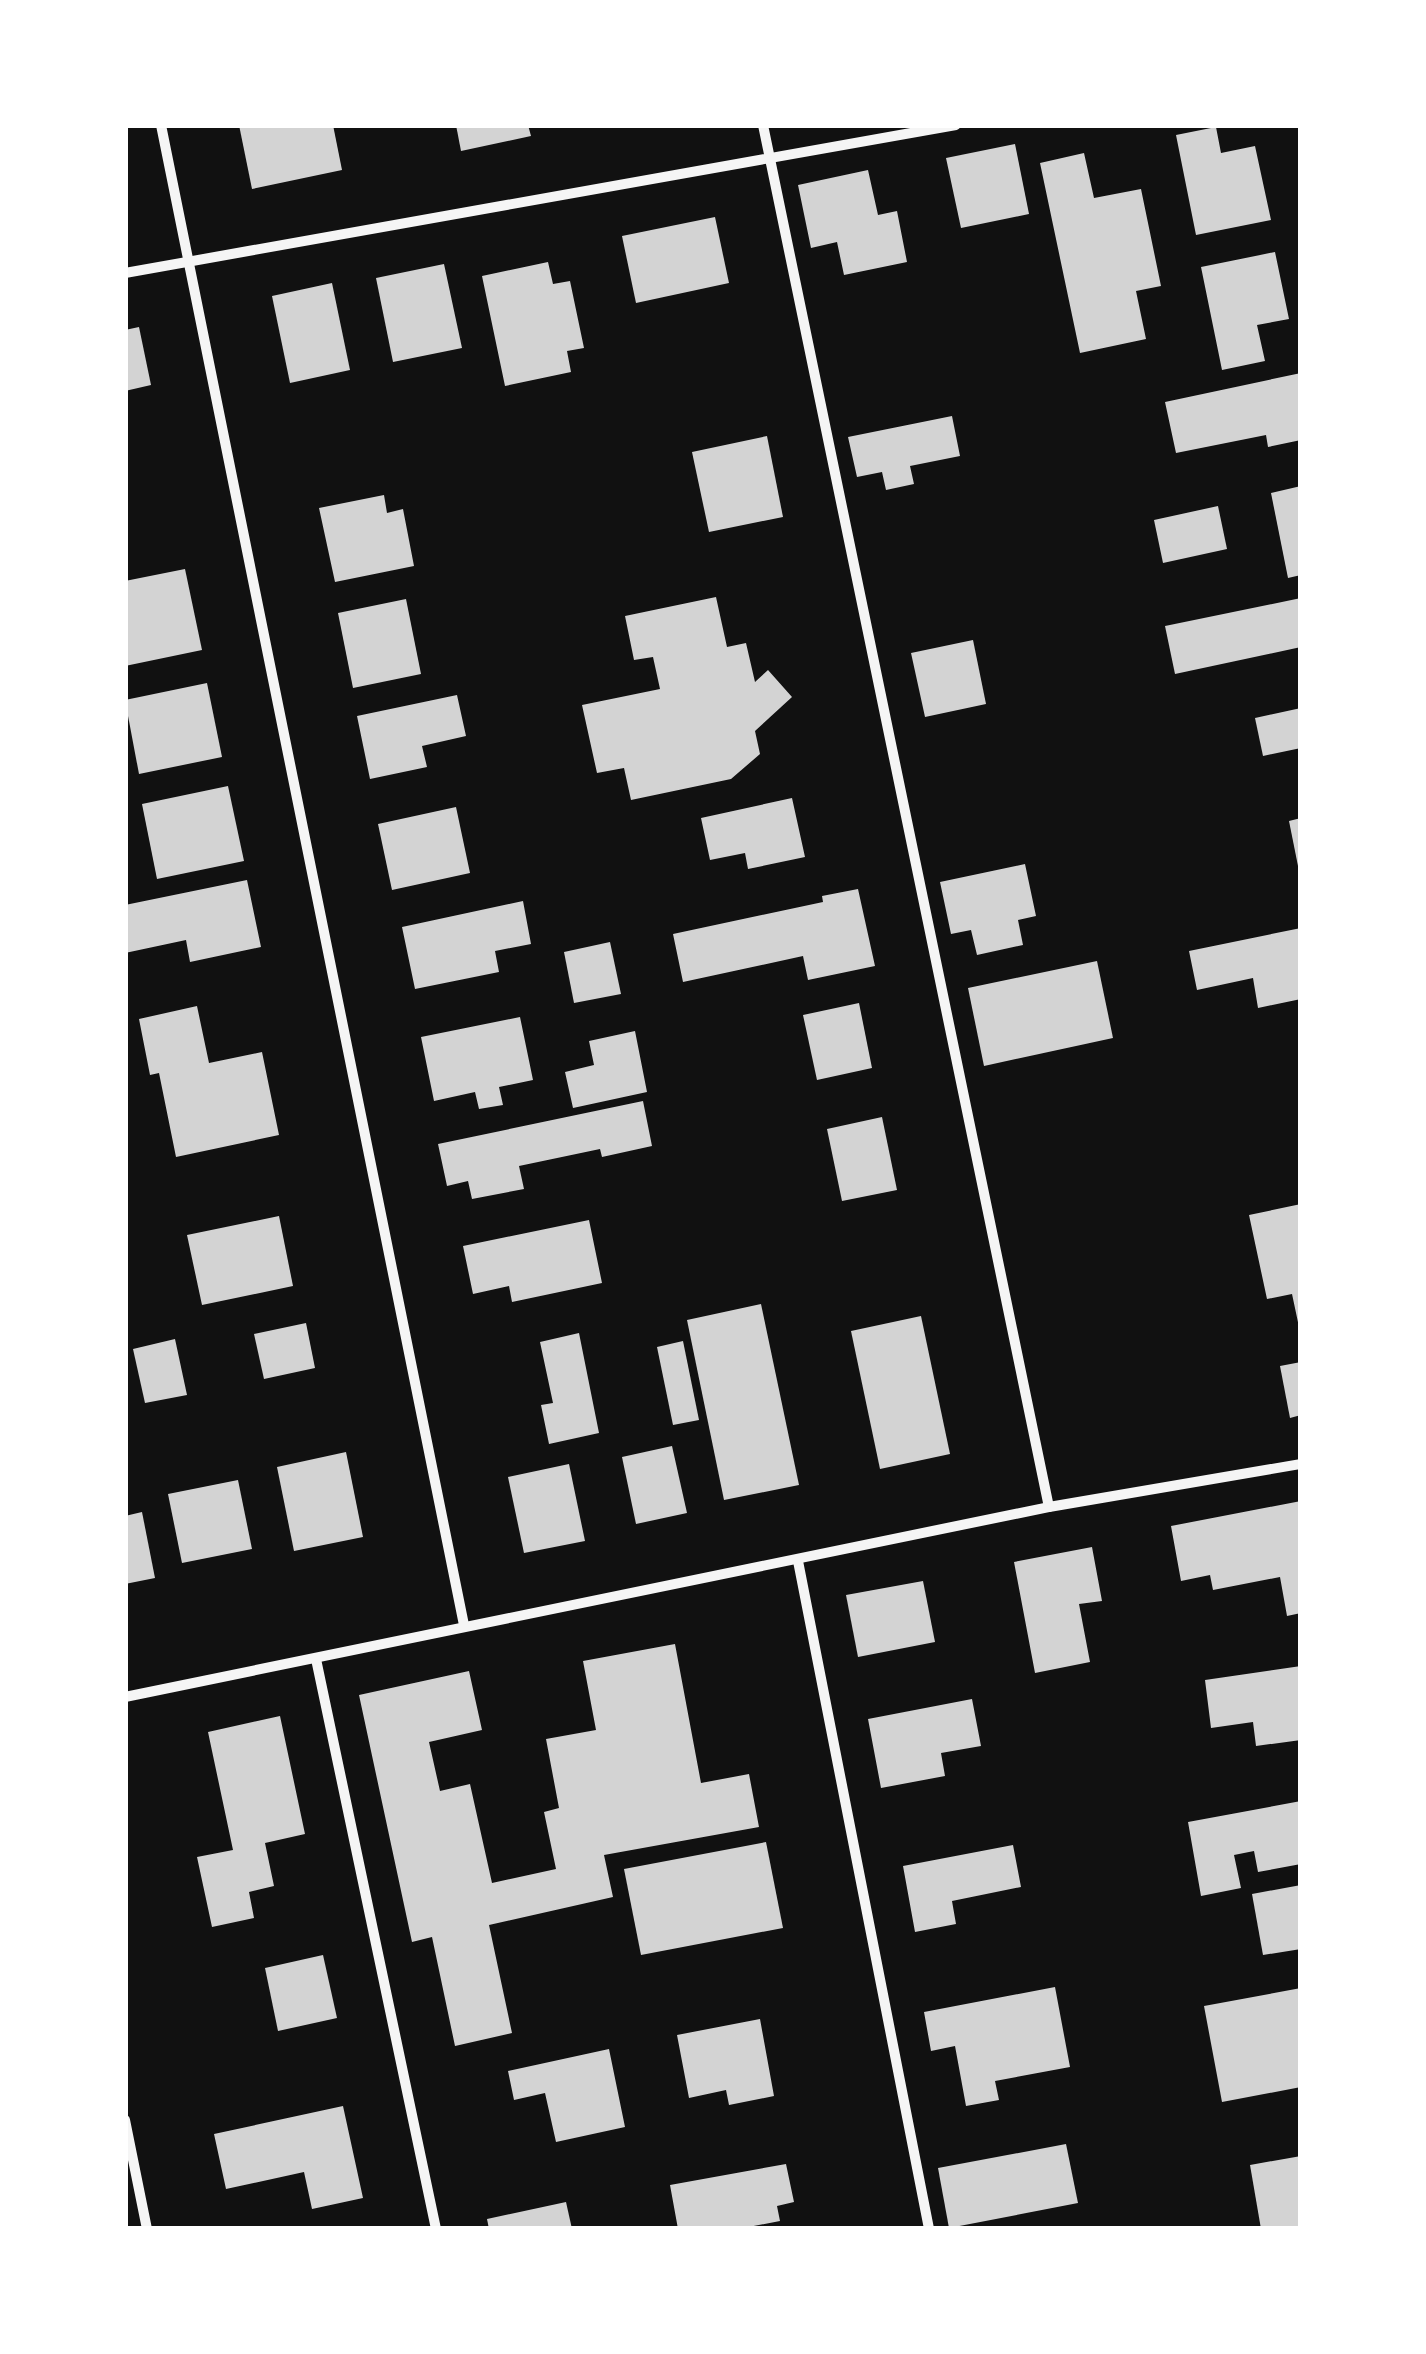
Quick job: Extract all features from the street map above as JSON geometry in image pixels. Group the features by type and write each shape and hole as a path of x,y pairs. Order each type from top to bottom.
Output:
{"street":[{"path":"160,125 464,1625"},
{"path":"763,125 1049,1506"},
{"path":"125,273 956,125"},
{"path":"125,1696 464,1625 798,1562 1049,1506 1301,1464"},
{"path":"798,1562 928,2229"},
{"path":"316,1659 436,2229"},
{"path":"125,2120 147,2229"}],"building":[{"path":"239,125 333,125 342,170 252,189"},
{"path":"456,125 528,125 531,136 461,151"},
{"path":"1216,127 1221,153 1255,146 1271,220 1196,235 1176,135"},
{"path":"1015,144 1029,214 961,228 946,158"},
{"path":"1084,153 1094,198 1141,189 1161,286 1136,291 1146,339 1080,353 1040,163"},
{"path":"868,170 878,215 897,211 907,262 844,275 837,242 811,248 798,185"},
{"path":"715,217 729,283 636,303 622,236"},
{"path":"1275,252 1289,319 1257,325 1265,361 1222,370 1201,267"},
{"path":"548,262 553,284 570,281 584,348 567,351 571,372 505,386 482,276"},
{"path":"444,264 462,348 393,362 376,278"},
{"path":"332,283 350,370 290,383 272,296"},
{"path":"139,327 151,385 125,391 125,330"},
{"path":"1301,373 1301,440 1268,447 1266,435 1176,453 1165,402"},
{"path":"952,416 960,456 910,466 914,484 886,490 882,472 857,477 848,437"},
{"path":"767,436 783,517 709,532 692,452"},
{"path":"1301,486 1301,575 1288,578 1271,493"},
{"path":"384,495 387,513 403,509 414,566 335,582 319,508"},
{"path":"1218,506 1227,549 1163,563 1154,520"},
{"path":"185,569 202,650 125,666 125,581"},
{"path":"716,597 727,647 746,643 755,682 768,670 792,697 755,731 760,754 731,779 631,800 624,768 597,773 582,705 660,689 653,657 634,660 625,616"},
{"path":"1301,598 1301,647 1175,674 1165,626"},
{"path":"406,599 421,674 353,688 338,613"},
{"path":"973,640 986,704 925,717 911,653"},
{"path":"207,683 222,757 139,774 125,700"},
{"path":"457,695 466,736 422,746 427,767 370,779 357,716"},
{"path":"1301,708 1301,748 1263,756 1255,718"},
{"path":"228,786 244,861 157,879 142,804"},
{"path":"792,798 805,857 748,869 745,853 710,860 701,818"},
{"path":"456,807 470,873 392,890 378,824"},
{"path":"1301,818 1301,871 1299,871 1289,821"},
{"path":"1025,864 1036,916 1018,920 1023,945 977,955 971,930 951,934 940,882"},
{"path":"247,880 261,947 190,962 186,940 125,953 125,905"},
{"path":"858,889 875,966 808,980 803,956 683,982 673,934 823,902 822,896"},
{"path":"523,901 531,944 495,951 499,972 415,989 402,927"},
{"path":"1301,928 1301,999 1258,1008 1253,978 1197,990 1189,951"},
{"path":"610,942 621,994 574,1003 564,952"},
{"path":"1097,961 1113,1038 984,1066 968,988"},
{"path":"859,1003 872,1068 817,1080 803,1015"},
{"path":"197,1006 209,1063 262,1052 279,1135 176,1157 159,1073 150,1075 139,1019"},
{"path":"520,1017 533,1080 499,1087 503,1105 479,1109 475,1092 434,1101 421,1037"},
{"path":"635,1031 647,1092 573,1108 565,1072 594,1065 589,1041"},
{"path":"643,1101 652,1146 602,1157 600,1149 519,1166 524,1189 472,1199 468,1181 447,1186 438,1144"},
{"path":"882,1117 897,1190 842,1201 827,1129"},
{"path":"1301,1204 1299,1327 1292,1294 1267,1299 1249,1215"},
{"path":"279,1216 293,1286 202,1305 187,1235"},
{"path":"589,1220 602,1283 512,1302 509,1286 473,1294 463,1246"},
{"path":"761,1304 799,1485 724,1500 687,1320"},
{"path":"921,1316 950,1454 880,1469 851,1331"},
{"path":"306,1323 315,1368 264,1379 254,1334"},
{"path":"579,1333 599,1433 549,1444 541,1405 553,1403 540,1342"},
{"path":"175,1339 187,1395 145,1403 133,1349"},
{"path":"683,1341 699,1420 673,1425 657,1347"},
{"path":"1301,1362 1301,1415 1290,1418 1280,1366"},
{"path":"672,1446 687,1513 636,1524 622,1457"},
{"path":"346,1452 363,1537 294,1551 277,1467"},
{"path":"569,1464 585,1541 524,1553 508,1477"},
{"path":"238,1480 252,1549 182,1563 168,1494"},
{"path":"1301,1501 1301,1613 1287,1616 1280,1577 1213,1590 1210,1575 1181,1581 1171,1526"},
{"path":"142,1512 155,1578 125,1584 125,1516"},
{"path":"1092,1547 1102,1601 1079,1604 1090,1662 1035,1673 1014,1562"},
{"path":"923,1581 935,1642 858,1657 846,1595"},
{"path":"675,1644 701,1783 749,1774 759,1827 604,1855 613,1897 489,1925 512,2033 455,2046 432,1937 412,1942 359,1695 469,1671 482,1730 429,1742 440,1791 470,1784 492,1883 556,1869 544,1812 559,1808 546,1739 596,1730 583,1661"},
{"path":"1301,1666 1301,1740 1256,1746 1253,1722 1211,1728 1205,1680"},
{"path":"972,1699 981,1746 941,1753 945,1776 881,1788 868,1719"},
{"path":"280,1716 305,1834 265,1843 274,1886 249,1892 254,1918 212,1927 197,1857 233,1850 208,1732"},
{"path":"1301,1801 1301,1864 1258,1872 1254,1851 1234,1855 1241,1888 1201,1896 1188,1822"},
{"path":"766,1842 783,1928 641,1955 624,1869"},
{"path":"1013,1845 1021,1887 952,1901 956,1924 915,1932 903,1866"},
{"path":"1301,1885 1301,1949 1263,1955 1252,1894"},
{"path":"323,1955 337,2018 278,2031 265,1968"},
{"path":"1055,1987 1070,2067 995,2081 999,2100 966,2106 955,2046 931,2051 924,2012"},
{"path":"1301,1988 1301,2087 1222,2102 1204,2006"},
{"path":"760,2019 774,2096 729,2105 726,2090 689,2098 677,2035"},
{"path":"609,2049 625,2127 556,2142 545,2093 514,2100 508,2071"},
{"path":"343,2106 363,2198 312,2209 304,2172 226,2189 214,2134"},
{"path":"1066,2144 1078,2203 949,2228 938,2168"},
{"path":"1301,2156 1301,2229 1261,2229 1250,2165"},
{"path":"786,2164 794,2202 777,2206 780,2221 738,2229 678,2229 670,2185"},
{"path":"566,2202 572,2229 489,2229 487,2219"}]}
